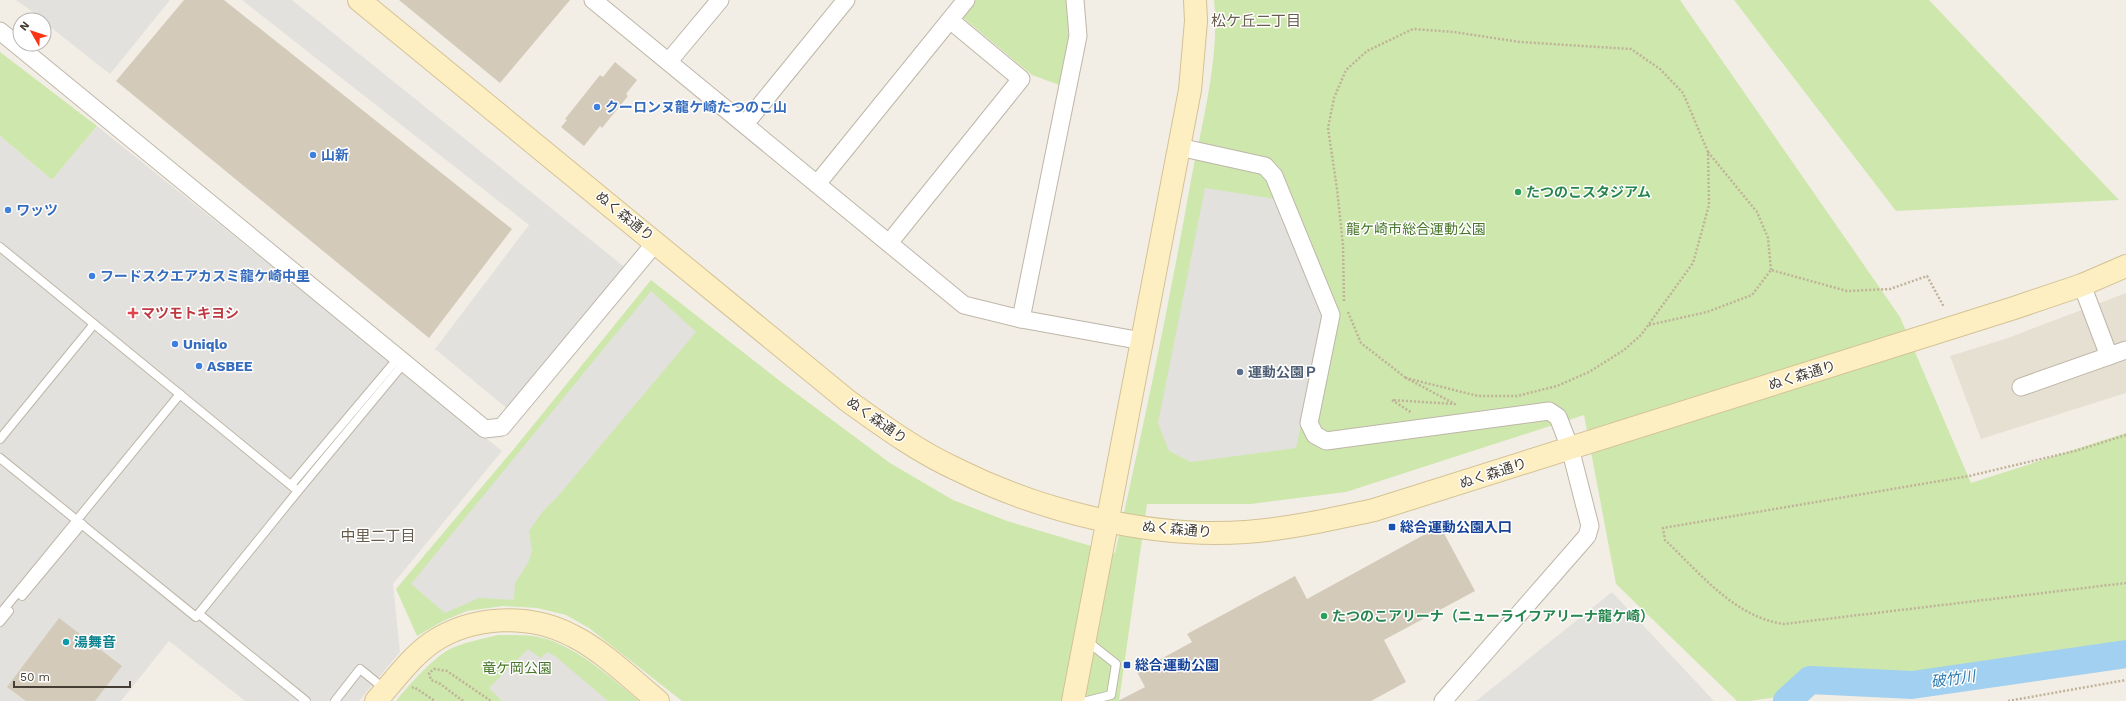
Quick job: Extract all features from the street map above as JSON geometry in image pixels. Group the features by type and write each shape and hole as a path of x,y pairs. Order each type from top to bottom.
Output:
{"main road":[{"name":"ぬく森通り","path":"359,0 656,242 848,401 918,448 955,469 992,486 1056,508 1109,520 1156,528 1221,533 1246,532 1309,524 1374,510 2014,308 2082,285 2126,266"},
{"path":"1073,701 1109,520 1190,90 1196,21 1195,0"},
{"path":"390,694 417,656 430,644 449,633 467,626 500,620 529,621 558,628 575,636 658,701"}],"street":[{"path":"669,61 720,0"},
{"path":"745,124 846,0"},
{"path":"817,184 966,0"},
{"path":"1021,319 1078,36 1075,0"},
{"path":"599,2 964,305 1021,319 1142,341"},
{"path":"890,243 1021,80 950,20"},
{"path":"0,31 485,429 502,427 656,242"},
{"path":"1179,147 1265,166 1274,176 1331,315 1309,423 1315,435 1326,441 1549,411 1558,417 1570,448 1590,526 1587,536 1443,701"},
{"path":"2082,285 2109,356"},
{"path":"2021,387 2126,350"}],"lane":[{"path":"0,247 298,491"},
{"path":"0,439 94,324"},
{"path":"291,485 401,361"},
{"path":"197,616 401,361"},
{"path":"0,622 180,394"},
{"path":"0,458 197,616 306,701"},
{"path":"0,614 79,522"},
{"path":"197,616 299,701"},
{"path":"1085,640 1116,664 1111,695 1087,701"},
{"path":"335,701 360,669 390,694"}],"path":[{"path":"1344,303 1341,231 1337,189 1328,128 1334,98 1346,70 1366,51 1414,29 1454,32 1520,42 1631,49 1660,68 1683,93 1708,152 1757,212 1768,238 1771,270 1752,295 1707,312 1648,325"},
{"path":"1406,378 1478,396 1517,396 1557,386 1589,372 1624,350 1641,335 1693,263 1709,205 1708,152"},
{"path":"1771,270 1847,291 1890,289 1927,276 1944,307"},
{"path":"1347,309 1361,343 1406,378 1455,404 1392,400 1417,417"},
{"path":"2126,435 2075,452 1969,476 1663,528 1665,540 1727,598 1752,615 1770,622 1784,624 2126,583"},
{"path":"463,701 439,683 431,680 429,674 434,669 446,671 491,701"},
{"path":"2008,701 2126,680"},
{"path":"390,694 414,686 434,701"}],"shaded area":[{"path":"16,0 170,0 110,74 52,28 52,12 33,12"},
{"path":"242,0 292,0 637,277 516,416 435,349 529,225"},
{"path":"97,126 502,451 393,584 400,652 359,701 245,701 169,641 121,701 0,701 0,136 52,180"},
{"name":"運動公園Ｐ","path":"1205,188 1275,199 1323,320 1296,448 1191,462 1169,451 1158,423"},
{"path":"651,291 696,332 559,495 543,511 529,531 532,551 528,563 515,583 514,600 479,598 445,613 411,584"},
{"path":"2126,293 2126,393 1981,439 1950,356 2008,338"},
{"path":"1612,592 1714,701 1476,701"},
{"path":"528,649 541,658 547,652 555,656 608,701 502,701 489,688"}],"green space":[{"path":"976,0 1067,0 1069,41 1062,86 1032,75 962,17"},
{"name":"龍ケ崎市総合運動公園","path":"1214,0 1680,0 1900,317 1971,483 2126,433 2126,646 1750,701 1737,701 1616,584 1584,415 1346,492 1251,504 1147,504 1119,701 682,701 589,628 566,615 537,608 503,606 467,611 443,621 417,636 396,589 513,450 651,280 785,385 890,463 953,500 1007,521 1115,553 1136,460 1205,113 1214,44"},
{"path":"1734,0 1929,0 2119,200 1896,211"},
{"path":"0,52 97,126 52,180 0,136"},
{"name":"竜ケ岡公園","path":"498,635 535,636 560,644 596,666 639,701 396,701 421,673 436,659 450,649 462,644"}],"building":[{"name":"山新","path":"184,0 224,0 512,229 429,338 116,81"},
{"path":"399,0 570,0 500,83"},
{"path":"615,62 637,80 626,94 628,96 602,128 600,126 584,146 561,127 567,120 565,119 600,75 603,77"},
{"name":"たつのこアリーナ（ニューライフアリーナ龍ケ崎）","path":"1440,526 1475,591 1384,640 1406,682 1371,701 1118,701 1145,687 1137,672 1192,642 1187,634 1295,576 1307,599"},
{"name":"湯舞音","path":"59,618 122,666 95,701 26,701 7,687"}],"waterway":[{"name":"破竹川","path":"1787,701 1810,680 1912,685 2126,654"}],"place":[{"name":"クーロンヌ龍ケ崎たつのこ山","path":"597,107"},
{"name":"山新","path":"313,155"},
{"name":"たつのこスタジアム","path":"1518,192"},
{"name":"ワッツ","path":"8,210"},
{"name":"フードスクエアカスミ龍ケ崎中里","path":"92,276"},
{"name":"マツモトキヨシ","path":"133,313"},
{"name":"Uniqlo","path":"175,344"},
{"name":"ASBEE","path":"199,366"},
{"name":"運動公園Ｐ","path":"1240,372"},
{"name":"総合運動公園入口","path":"1392,527"},
{"name":"たつのこアリーナ（ニューライフアリーナ龍ケ崎）","path":"1324,616"},
{"name":"湯舞音","path":"66,642"},
{"name":"総合運動公園","path":"1127,665"}],"district":[{"name":"松ケ丘二丁目","path":"1256,21"},
{"name":"中里二丁目","path":"378,536"}]}
